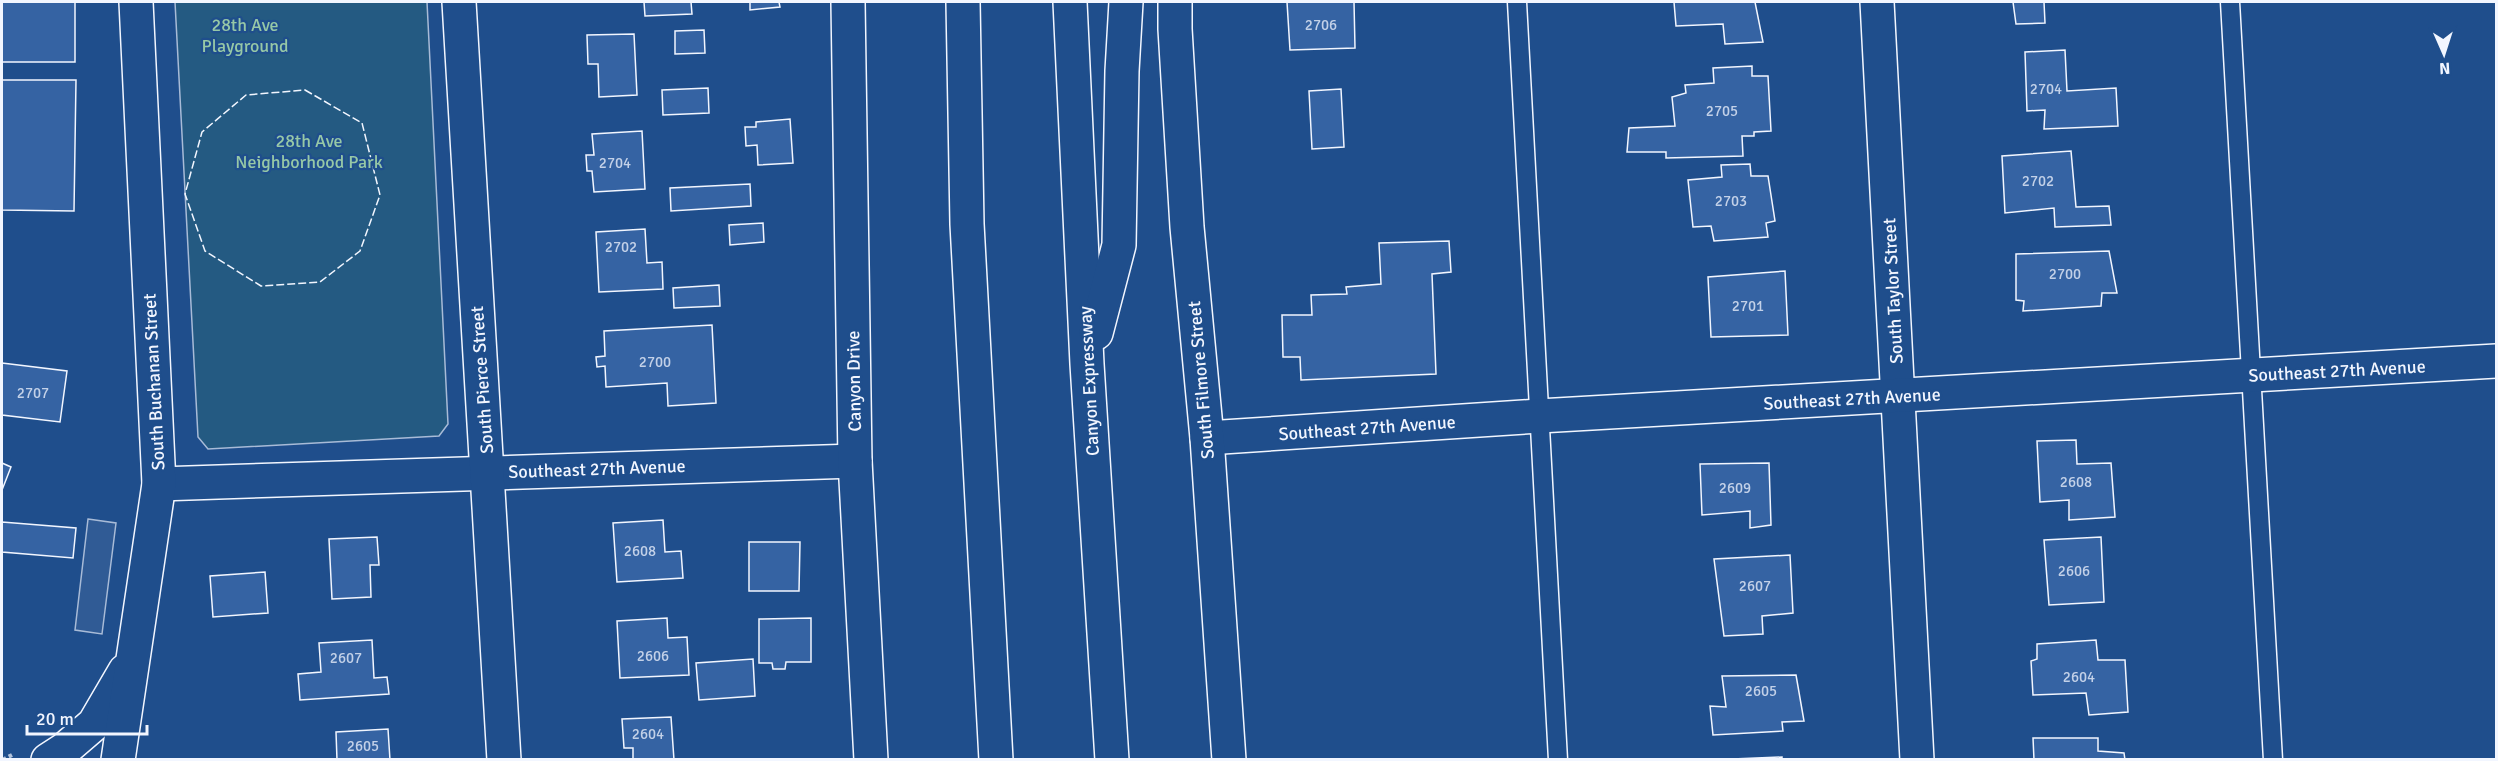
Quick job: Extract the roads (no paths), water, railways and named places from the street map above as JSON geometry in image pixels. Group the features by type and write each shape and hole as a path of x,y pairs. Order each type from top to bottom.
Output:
{"main road":[{"name":"South Buchanan Street","path":"118,759 159,484 136,2"},
{"name":"South Pierce Street","path":"459,2 504,759"},
{"name":"Canyon Drive","path":"848,2 855,461 871,759"},
{"path":"963,2 967,224 996,759"},
{"name":"Canyon Expressway","path":"1070,2 1087,364 1112,759"},
{"path":"1087,364 1119,245 1122,71 1126,2"},
{"name":"South Filmore Street","path":"1175,2 1175,40 1187,226 1207,438 1229,759"},
{"name":"South Taylor Street","path":"1877,2 1917,759"},
{"name":"Southeast 27th Avenue","path":"1207,438 1539,416 2496,361"},
{"name":"Southeast 27th Avenue","path":"159,484 855,461"},
{"path":"48,759 65,749 94,724 133,657"}],"lane":[{"path":"1516,2 1558,759"},
{"path":"2230,2 2249,376 2273,759"}],"park label":[{"name":"28th Ave Playground","path":"245,36"},
{"name":"28th Ave Neighborhood Park","path":"309,151"}]}
